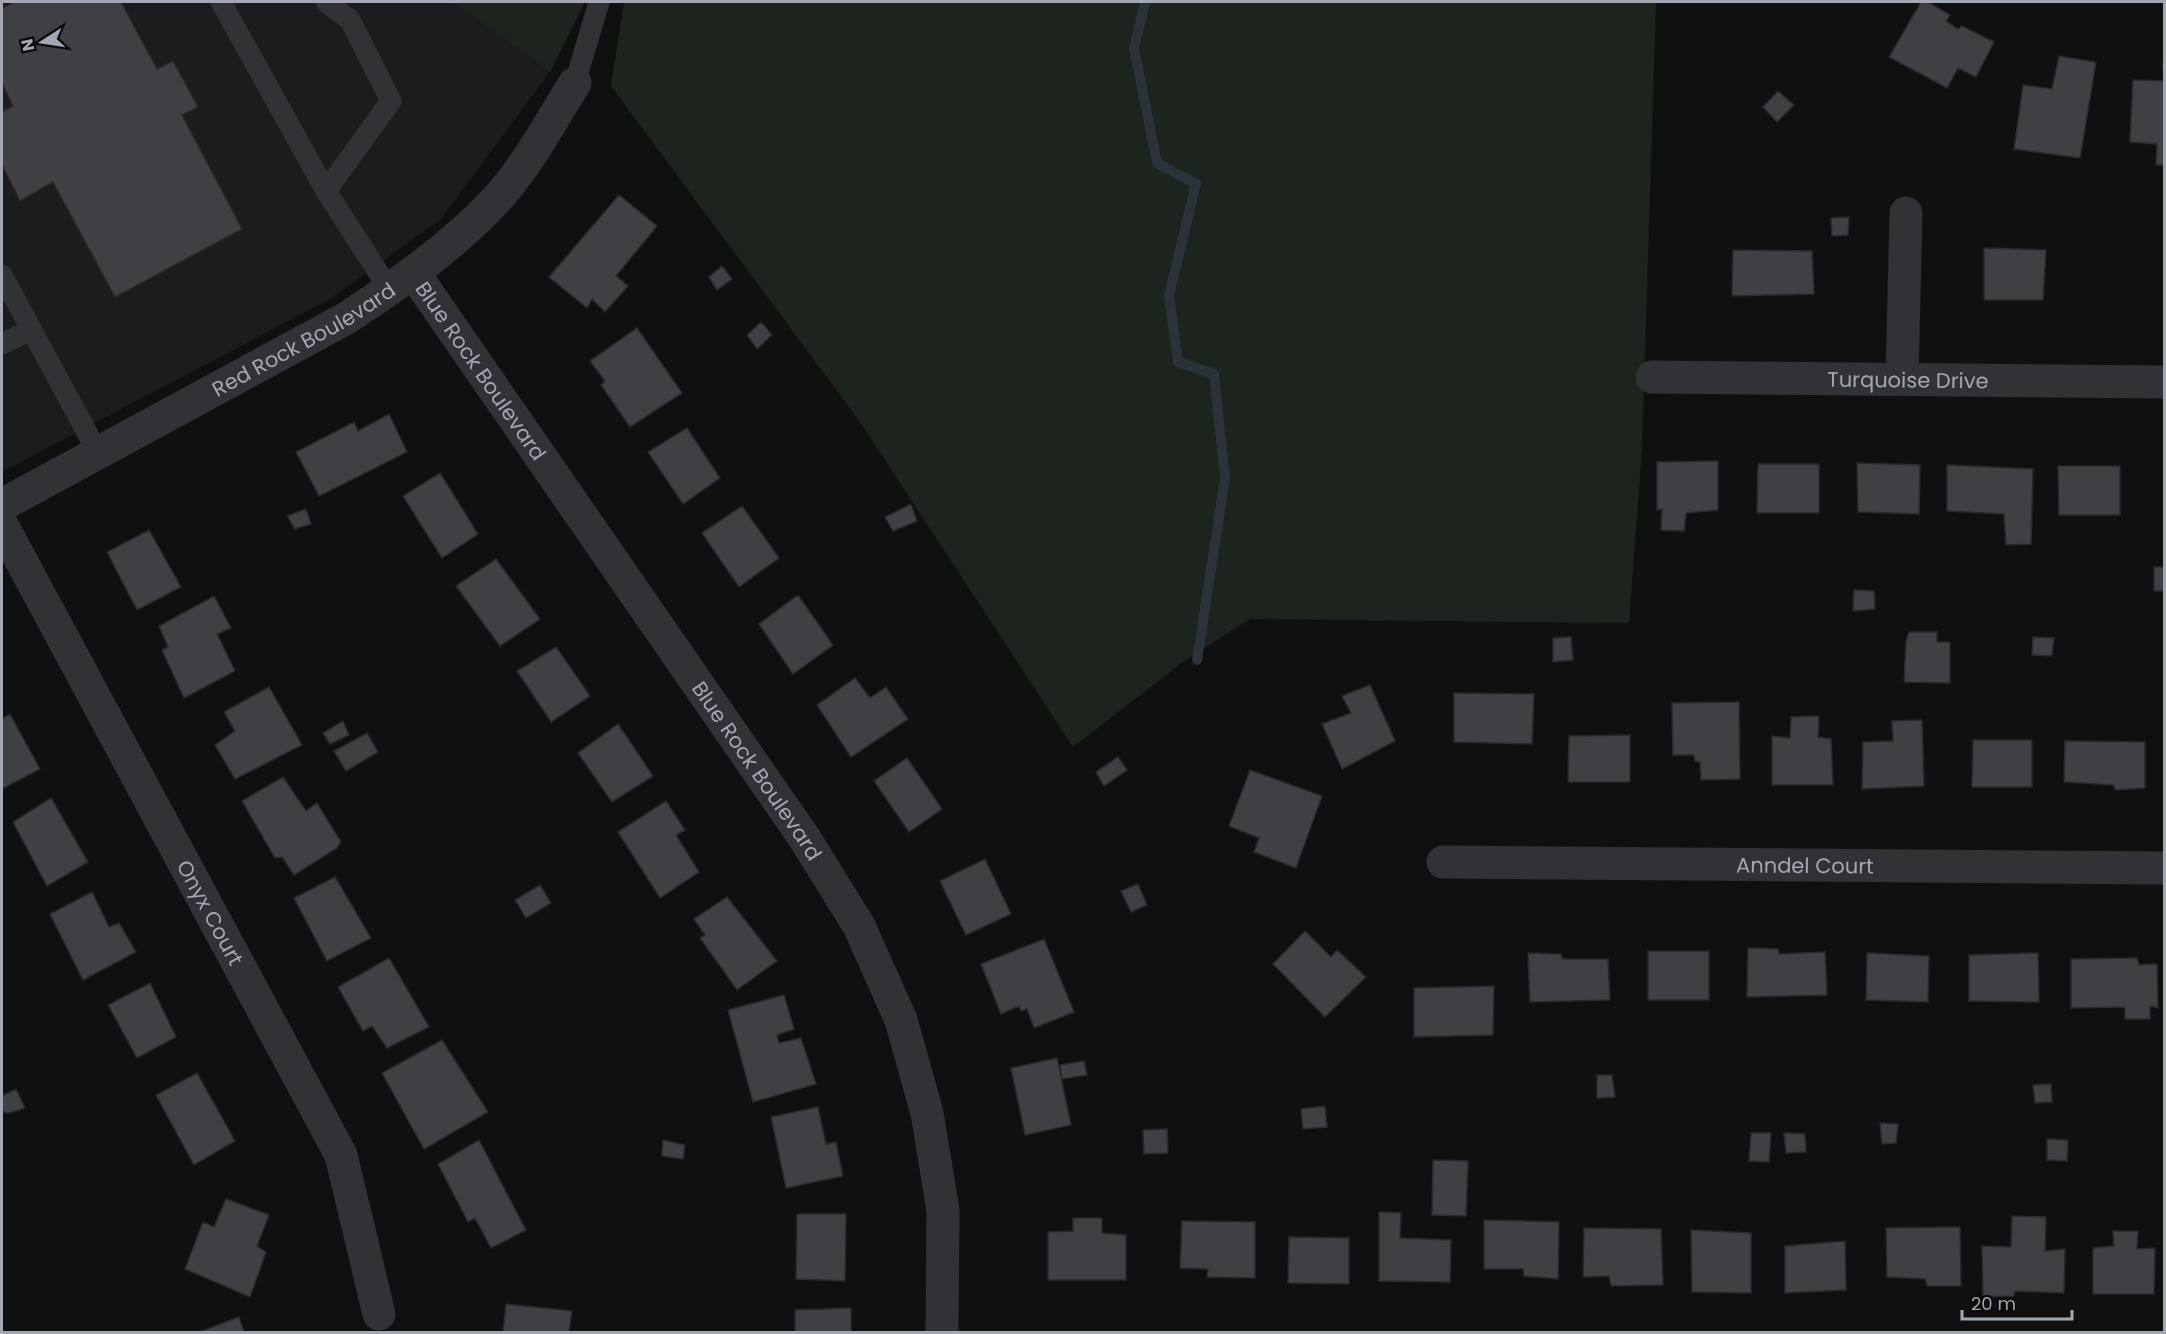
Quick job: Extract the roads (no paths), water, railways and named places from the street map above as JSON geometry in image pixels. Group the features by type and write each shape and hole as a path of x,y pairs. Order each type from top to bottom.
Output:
{"street":[{"name":"Red Rock Boulevard","path":"2,505 345,319 401,280 496,200 575,83"},
{"path":"1902,379 1906,213"},
{"name":"Blue Rock Boulevard","path":"401,280 805,838 859,926 901,1020 927,1113 943,1210 942,1332"},
{"name":"Turquoise Drive","path":"1652,376 2164,382"},
{"name":"Onyx Court","path":"2,525 341,1155 379,1314"},
{"name":"Anndel Court","path":"1443,862 2164,868"}],"lane":[{"path":"326,2 350,20 391,101 326,191"},
{"path":"575,83 599,2"},
{"path":"223,3 326,191 401,280"},
{"path":"2,275 98,453"},
{"path":"2,344 31,330"}],"waterway":[{"path":"1145,2 1134,48 1157,163 1196,184 1169,295 1178,362 1214,374 1225,478 1197,660"}]}
